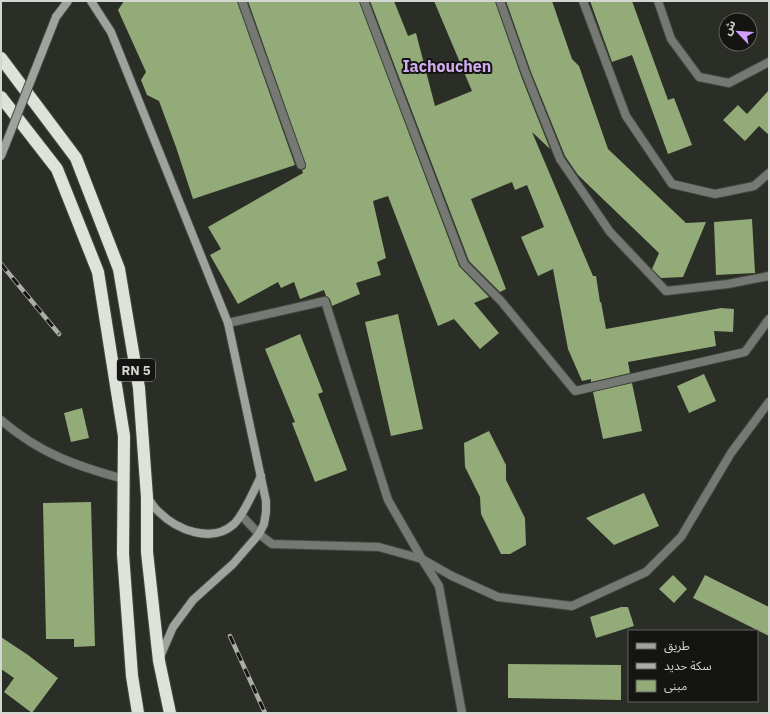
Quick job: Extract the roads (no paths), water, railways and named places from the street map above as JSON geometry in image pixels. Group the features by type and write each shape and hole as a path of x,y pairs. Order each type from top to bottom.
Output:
{"highway":[{"name":"RN 5","path":"1,58 76,158 119,269 139,388 147,498 147,552 159,661 170,713"},
{"name":"RN 5","path":"1,97 57,169 98,272 124,436 123,554 132,676 138,713"}],"main road":[{"path":"1,156 56,17 68,1"},
{"path":"91,1 111,32 228,323 266,501 264,524 259,534 233,564 193,600 173,627 159,661"},
{"path":"147,498 158,511 171,522 187,530 204,534 212,534 227,530 235,523 241,515 261,476"}],"street":[{"path":"242,1 301,166"},
{"path":"364,1 464,264 501,301 575,391 745,352 769,319"},
{"path":"500,1 526,74 560,159 610,232 666,291 728,284 769,276"},
{"path":"583,1 626,116 672,184 715,194 754,186 769,173"},
{"path":"658,1 671,39 700,76 729,84 769,62"},
{"path":"228,323 325,301 388,500 422,559 440,586 462,713"},
{"path":"241,515 259,534 272,544 380,547 422,559 452,576 498,597 572,606 646,572 681,536 731,453 769,402"},
{"path":"1,420 19,435 58,457 96,471 124,479"}],"railway":[{"path":"1,264 59,334"},
{"path":"230,636 265,713"}],"district":[{"name":"Iachouchen","path":"447,66"}]}
